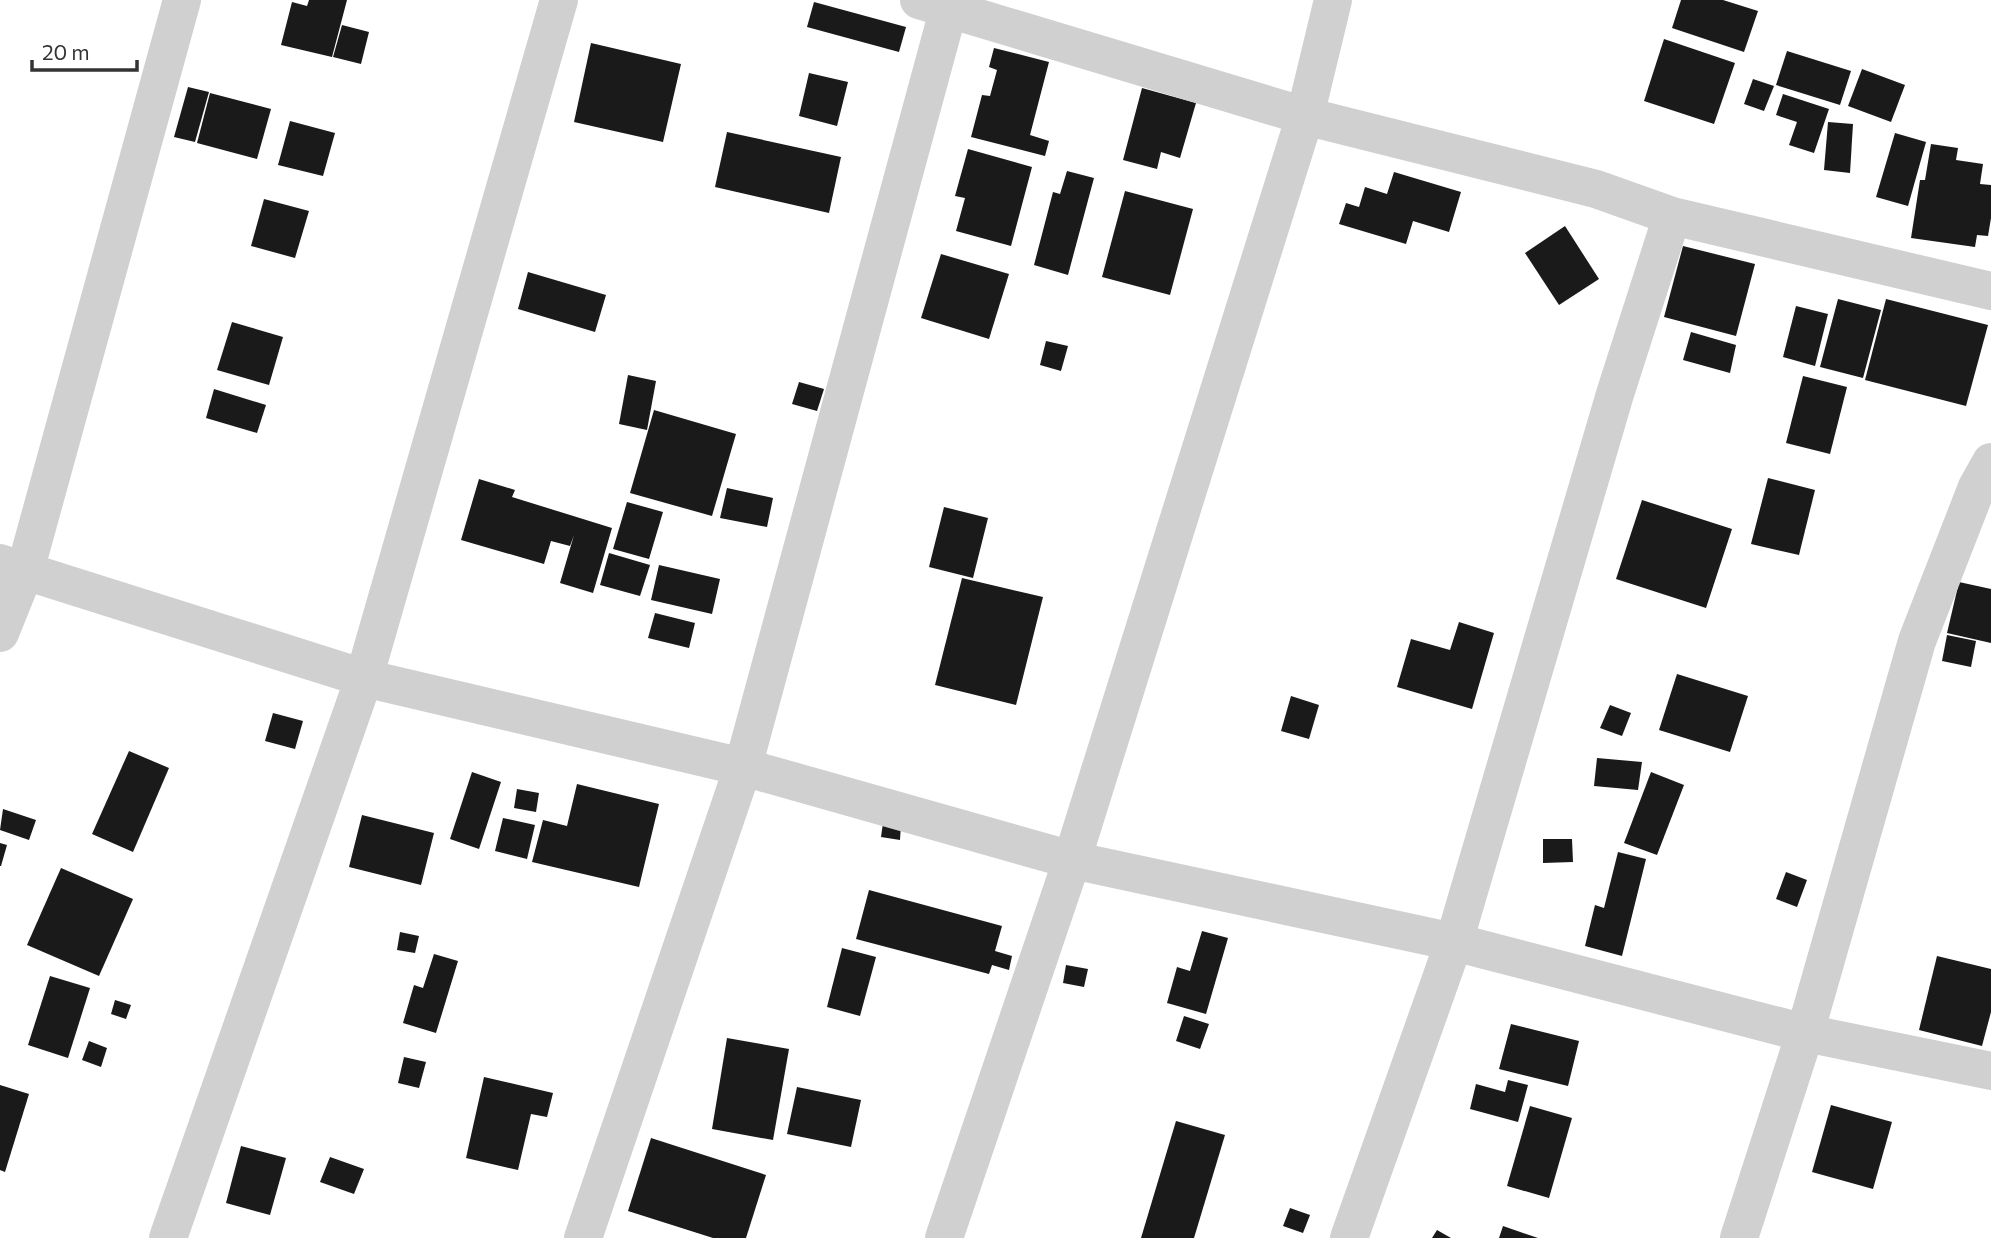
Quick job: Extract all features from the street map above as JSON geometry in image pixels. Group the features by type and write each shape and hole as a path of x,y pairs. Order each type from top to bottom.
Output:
{"street":[{"path":"0,633 13,567 182,0"},
{"path":"168,1238 365,678 559,0"},
{"path":"944,1238 1072,860 1305,116 1333,0"},
{"path":"583,1238 743,767 940,3 1305,116 1596,189 1672,216 1991,290"},
{"path":"1349,1238 1454,942 1615,394 1672,216"},
{"path":"1739,1238 1805,1033 1917,641 1977,487 1991,462"},
{"path":"13,567 365,678 743,767 1072,860 1454,942 1805,1033 1991,1071"}],"building":[{"path":"309,0 347,0 332,57 281,45 292,2 307,6"},
{"path":"1681,0 1723,0 1758,11 1744,52 1672,28"},
{"path":"814,2 906,27 899,52 807,27"},
{"path":"342,25 369,32 361,64 333,57"},
{"path":"1664,39 1735,63 1714,124 1644,101"},
{"path":"591,43 681,64 663,142 574,122"},
{"path":"994,48 1049,62 1030,135 1049,141 1045,156 971,137 982,95 990,96 997,70 989,67"},
{"path":"1787,51 1851,71 1840,105 1776,85"},
{"path":"1862,69 1905,85 1891,122 1848,106"},
{"path":"809,73 848,82 837,126 799,116"},
{"path":"1753,79 1774,86 1764,111 1744,104"},
{"path":"188,87 209,92 195,142 174,137"},
{"path":"1142,88 1196,103 1180,158 1161,152 1157,169 1123,160"},
{"path":"210,93 271,109 257,159 197,143"},
{"path":"1783,94 1829,109 1814,153 1789,145 1797,122 1776,115"},
{"path":"290,121 335,133 323,176 278,165"},
{"path":"1828,122 1853,124 1850,173 1824,170"},
{"path":"727,132 841,157 829,213 715,187"},
{"path":"1895,133 1926,142 1908,206 1876,197"},
{"path":"1931,144 1958,148 1956,160 1983,164 1980,184 1991,185 1991,218 1988,236 1977,235 1975,247 1911,238 1920,180 1925,180"},
{"path":"968,149 1032,167 1011,246 956,231 965,198 955,196"},
{"path":"1067,171 1094,178 1068,275 1034,265 1053,192 1060,194"},
{"path":"1394,172 1461,192 1449,232 1413,221 1406,244 1339,224 1346,203 1359,207 1365,187 1387,194"},
{"path":"1125,191 1193,209 1170,295 1102,277"},
{"path":"264,199 309,211 295,258 251,246"},
{"path":"1565,226 1599,279 1559,305 1525,253"},
{"path":"1683,246 1755,264 1736,336 1664,317"},
{"path":"941,254 1009,274 989,339 921,318"},
{"path":"528,272 606,295 595,332 518,309"},
{"path":"1838,299 1881,310 1863,378 1820,367"},
{"path":"1886,299 1988,325 1966,406 1865,380"},
{"path":"1796,306 1828,314 1815,366 1783,357"},
{"path":"232,322 283,337 269,385 217,370"},
{"path":"1691,332 1736,345 1730,373 1683,360"},
{"path":"1046,341 1068,346 1061,371 1040,365"},
{"path":"628,375 656,381 647,430 619,424"},
{"path":"1803,376 1847,387 1830,454 1786,443"},
{"path":"799,382 824,389 817,411 792,404"},
{"path":"214,389 266,405 257,433 206,418"},
{"path":"654,410 736,434 712,516 630,493"},
{"path":"1768,478 1815,490 1799,555 1751,544"},
{"path":"479,479 515,490 512,497 612,528 593,593 560,583 574,535 570,546 551,541 544,564 461,540"},
{"path":"727,488 773,498 767,527 720,518"},
{"path":"1642,500 1732,529 1706,608 1616,579"},
{"path":"627,502 663,512 649,559 613,549"},
{"path":"944,507 988,518 973,578 929,567"},
{"path":"609,553 650,565 640,596 600,585"},
{"path":"659,565 720,579 712,614 651,600"},
{"path":"962,578 1043,597 1016,705 935,685"},
{"path":"1959,582 1991,589 1991,643 1947,633"},
{"path":"655,613 695,623 689,648 648,638"},
{"path":"1459,622 1494,633 1472,709 1397,687 1411,639 1450,650"},
{"path":"1947,635 1976,641 1971,667 1942,661"},
{"path":"1677,674 1748,696 1730,752 1659,730"},
{"path":"1291,696 1319,705 1309,739 1281,731"},
{"path":"1610,705 1631,713 1622,736 1600,728"},
{"path":"273,713 303,721 295,749 265,741"},
{"path":"129,751 169,768 133,852 92,834"},
{"path":"1597,758 1642,762 1638,790 1594,786"},
{"path":"472,772 501,782 479,849 450,839"},
{"path":"1651,772 1684,785 1657,855 1624,843"},
{"path":"577,784 659,804 639,887 532,862 543,820 567,826"},
{"path":"517,789 539,793 536,812 514,808"},
{"path":"3,809 36,820 29,840 0,830"},
{"path":"362,815 434,833 421,885 349,867"},
{"path":"503,818 535,825 527,859 495,851"},
{"path":"883,823 901,825 900,840 881,837"},
{"path":"1543,839 1572,839 1573,862 1543,863"},
{"path":"0,843 7,845 1,866 0,866"},
{"path":"1618,852 1646,859 1622,956 1585,946 1595,905 1604,908"},
{"path":"61,868 133,899 99,976 27,945"},
{"path":"1786,872 1807,880 1797,907 1776,899"},
{"path":"869,890 1002,926 995,951 1012,956 1009,970 992,965 989,974 856,939"},
{"path":"1202,931 1228,938 1206,1014 1167,1003 1177,967 1190,971"},
{"path":"400,932 419,936 415,953 397,950"},
{"path":"842,948 876,957 860,1016 827,1007"},
{"path":"434,954 458,961 436,1033 403,1023 414,985 423,988"},
{"path":"1937,956 1991,969 1991,1012 1982,1046 1919,1030"},
{"path":"1066,965 1088,969 1084,987 1063,983"},
{"path":"50,976 90,988 68,1058 28,1045"},
{"path":"115,1000 131,1005 126,1019 111,1014"},
{"path":"1184,1016 1209,1024 1200,1049 1176,1041"},
{"path":"1511,1024 1579,1041 1568,1086 1499,1069"},
{"path":"727,1038 789,1049 773,1140 712,1129"},
{"path":"89,1041 107,1048 101,1067 82,1060"},
{"path":"404,1057 426,1062 419,1088 398,1083"},
{"path":"484,1077 553,1093 547,1117 531,1114 518,1170 466,1158"},
{"path":"1508,1080 1528,1085 1518,1122 1470,1109 1476,1084 1505,1092"},
{"path":"0,1085 29,1094 5,1172 0,1170"},
{"path":"797,1087 861,1100 851,1147 787,1134"},
{"path":"1831,1105 1892,1122 1873,1189 1812,1172"},
{"path":"1530,1106 1572,1118 1549,1198 1507,1186"},
{"path":"1176,1121 1225,1135 1194,1238 1141,1238"},
{"path":"651,1138 766,1175 746,1238 713,1238 628,1211"},
{"path":"241,1146 286,1158 270,1215 226,1203"},
{"path":"330,1157 364,1169 354,1194 320,1182"},
{"path":"1290,1208 1310,1215 1303,1233 1283,1226"},
{"path":"1503,1226 1538,1238 1499,1238"},
{"path":"1437,1230 1451,1238 1432,1238"}]}
